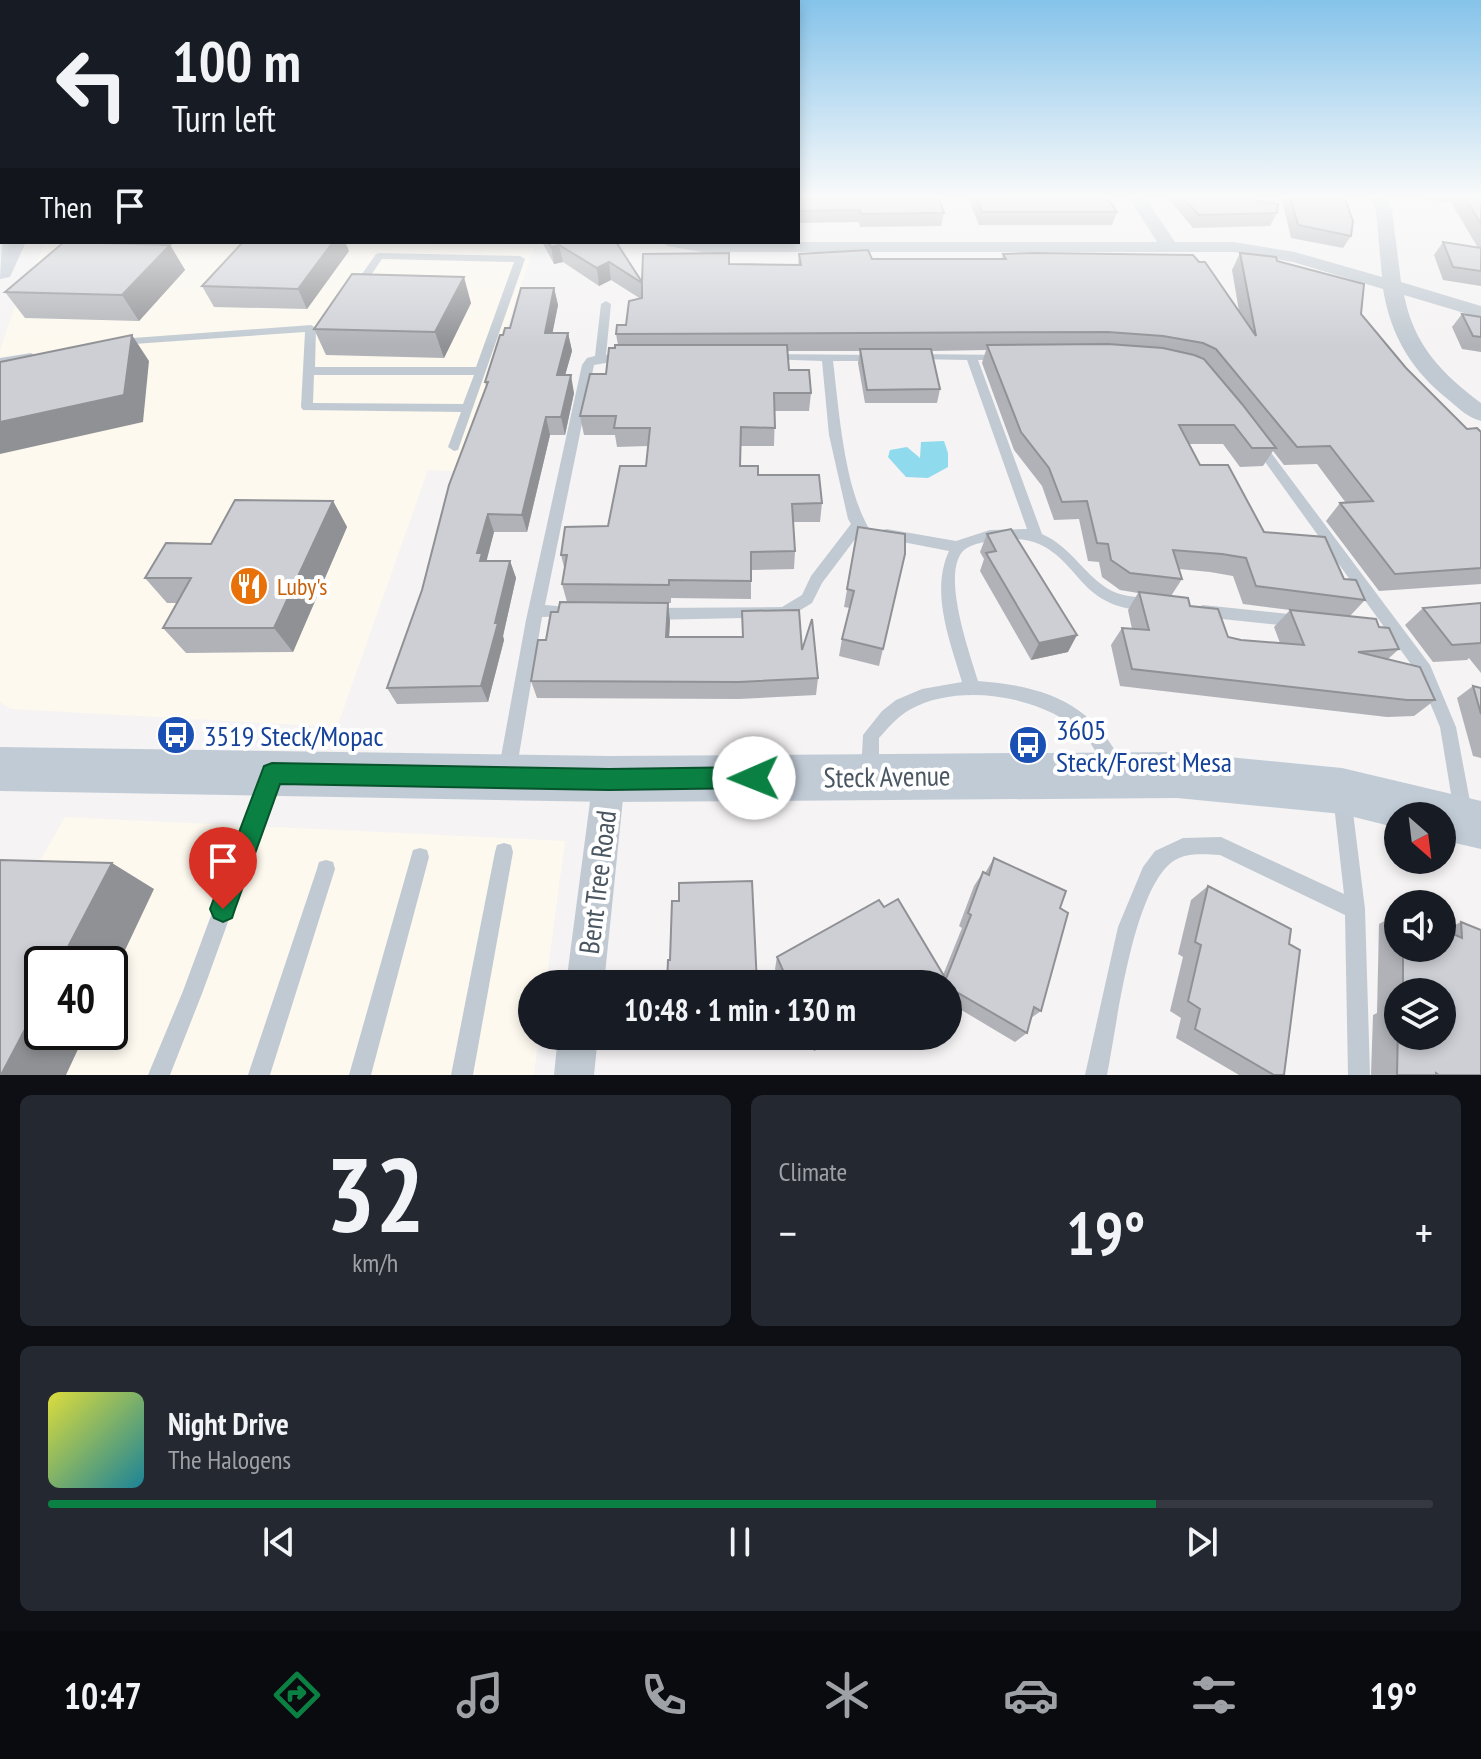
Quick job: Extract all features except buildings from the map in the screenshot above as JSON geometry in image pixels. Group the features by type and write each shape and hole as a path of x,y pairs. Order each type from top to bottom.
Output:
{"street":[{"path":"0,271 11,246"},
{"path":"697,246 1091,246"},
{"path":"1173,246 1267,250 1481,312"},
{"path":"1389,246 1403,331 1415,353 1445,386 1481,414"},
{"name":"Steck Avenue","path":"12,761 272,774 506,778 1118,774 1272,782 1342,791 1473,823"},
{"name":"Bent Tree Road","path":"587,970 609,779"},
{"path":"574,1075 577,1050"}],"lane":[{"path":"352,296 379,256 520,259 454,447"},
{"path":"600,358 606,304"},
{"path":"107,344 138,339 311,328 307,407 468,408"},
{"path":"311,335 323,329"},
{"path":"0,361 46,354"},
{"path":"506,778 536,611 588,365 591,360 600,358 635,357"},
{"path":"747,357 1015,357"},
{"path":"971,357 1037,538"},
{"path":"827,358 835,435 858,526"},
{"path":"310,371 481,371"},
{"path":"1248,429 1424,670 1448,727 1473,823"},
{"path":"858,526 871,532 958,547 993,534 1037,538 1071,561 1101,592 1117,600 1315,623"},
{"path":"640,614 784,613 807,599 816,580 858,526"},
{"path":"958,547 953,555 947,587 972,688"},
{"path":"536,611 595,613"},
{"path":"1371,629 1398,632"},
{"path":"870,776 871,735 892,712 910,700 972,688 1012,691 1054,704 1087,726 1105,747 1118,774"},
{"path":"159,1075 272,774"},
{"path":"1342,791 1355,909 1359,1075"},
{"path":"1096,1075 1133,905 1149,871 1169,853 1197,845 1221,846 1355,909"},
{"path":"462,1075 504,852"},
{"path":"360,1075 420,857"},
{"path":"259,1075 326,869"}],"shaded area":[{"path":"44,246 534,248 457,471 428,470 337,727 11,709 0,702 0,350 15,306"},
{"path":"65,817 565,841 548,970 518,970 518,1050 537,1050 534,1075 0,1075 0,931"}],"water":[{"path":"944,441 948,467 928,478 906,477 888,457 890,450 907,447 920,458 921,442"}],"place":[{"name":"Luby's","path":"249,586"},
{"name":"3519 Steck/Mopac","path":"176,735"},
{"name":"3605 Steck/Forest Mesa","path":"1028,745"}],"route":[{"path":"223,909 272,774 754,778"}]}
